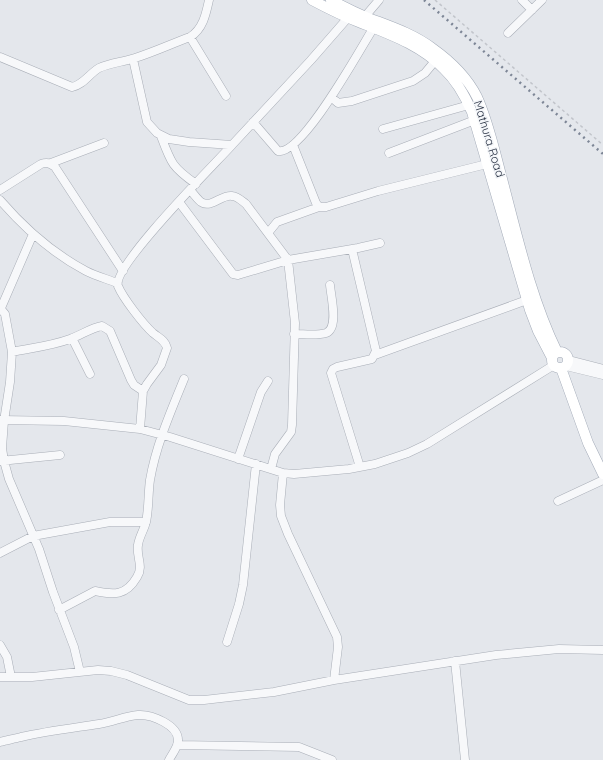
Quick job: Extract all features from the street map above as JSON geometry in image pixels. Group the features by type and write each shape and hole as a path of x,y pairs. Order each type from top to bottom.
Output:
{"main road":[{"path":"312,0 362,19"},
{"path":"330,0 351,15"},
{"name":"Mathura Road","path":"362,19 374,27 404,41 435,61 461,89 475,120 487,164 544,325 560,361 588,443 603,474"},
{"name":"Mathura Road","path":"362,19 405,32 432,48 454,66 468,82 477,97 486,123 527,300 538,331 560,361"}],"street":[{"path":"0,57 72,87 81,84 87,77 101,68 133,59 194,35 202,25 205,18 209,0"},
{"path":"362,19 379,0"},
{"path":"522,0 532,10"},
{"path":"508,33 542,0"},
{"path":"140,429 143,391 161,365 167,348 162,340 152,332 135,312 120,291 118,283 123,271 147,236 351,15"},
{"path":"253,122 278,151 282,152 294,145 316,121 374,27"},
{"path":"190,37 226,96"},
{"path":"133,59 147,122 152,129 168,139 232,145"},
{"path":"330,97 338,103 352,101 412,81 425,73 435,61"},
{"path":"384,130 469,105"},
{"path":"389,153 475,120"},
{"path":"161,136 174,166 193,187 202,202 207,204 212,203 226,196 232,195 238,198 246,204 288,260 295,323 291,432 275,454 271,469"},
{"path":"0,190 41,164 46,162 51,163 104,143"},
{"path":"294,145 316,203 319,207"},
{"path":"51,163 123,271"},
{"path":"268,233 278,222 319,207 326,207 378,191 487,164"},
{"path":"0,200 14,217 64,258 87,272 118,283"},
{"path":"179,202 233,274 238,275 288,260 380,243"},
{"path":"33,234 0,308 5,314 4,328 12,352 10,382 2,420 2,461 33,536 59,610 74,647 80,672"},
{"path":"352,249 376,351 375,355"},
{"path":"294,334 322,334 328,333 332,329 334,323 330,285"},
{"path":"360,467 331,373 333,369 372,359 375,355 527,300"},
{"path":"12,352 57,343 102,326 110,331 134,385 143,391"},
{"path":"72,338 90,374"},
{"path":"560,361 603,374"},
{"path":"2,420 64,421 140,429 283,473 294,474 360,467 375,464 408,453 427,444 560,361 603,369"},
{"path":"59,610 95,591 115,594 131,586 140,571 138,547 146,522 150,479 162,435 184,379"},
{"path":"238,459 261,392 268,381"},
{"path":"2,461 60,455"},
{"path":"227,642 239,604 243,585 256,464"},
{"path":"283,473 280,505 281,516 288,534 337,637 338,647 334,680"},
{"path":"558,501 603,480"},
{"path":"0,553 33,536 110,522 146,522"},
{"path":"0,645 7,656 11,677"},
{"path":"0,677 98,670 122,673 189,700 204,700 274,692 334,680 496,655 575,649 603,650"},
{"path":"455,661 466,760"},
{"path":"0,742 47,730 100,724 143,714 166,723 174,728 178,740 169,760"},
{"path":"177,745 299,747 332,760"}],"path":[{"path":"435,0 603,145"}],"railway":[{"path":"424,0 603,154"}]}
